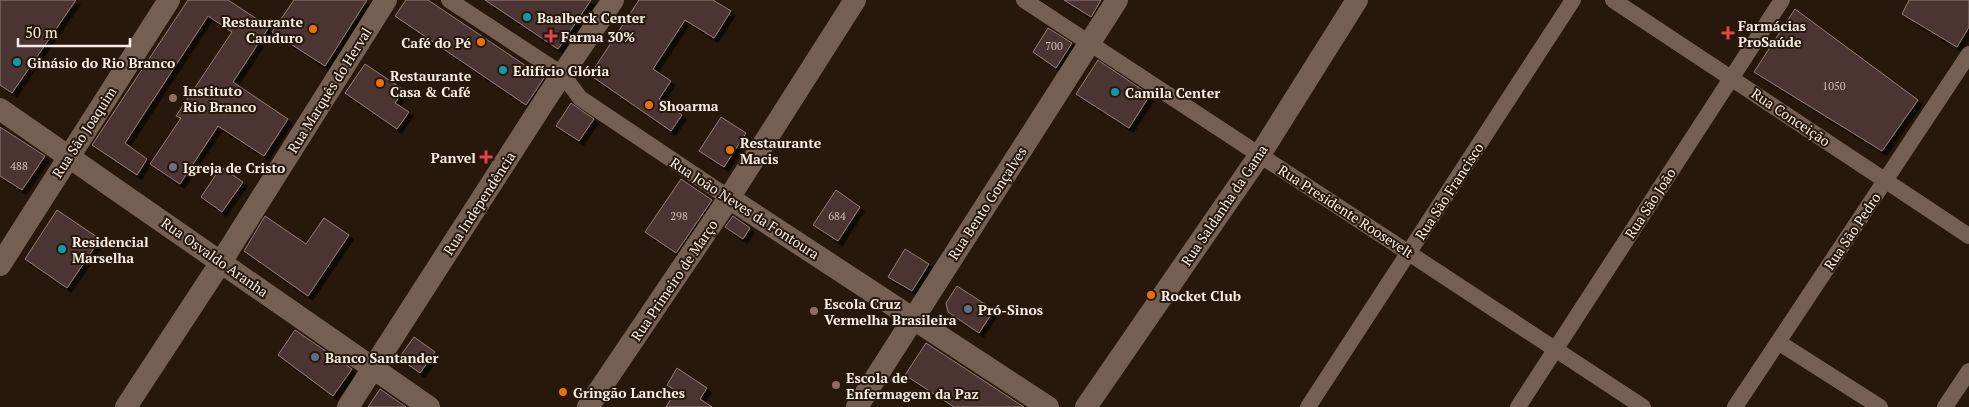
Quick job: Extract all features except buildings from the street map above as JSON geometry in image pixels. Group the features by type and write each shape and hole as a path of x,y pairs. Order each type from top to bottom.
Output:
{"street":[{"name":"Rua São Joaquim","path":"0,265 169,0"},
{"name":"Rua Marquês do Herval","path":"126,407 221,262 386,0"},
{"name":"Rua João Neves da Fontoura","path":"449,0 563,75 580,98 1048,407"},
{"name":"Rua Independência","path":"348,407 613,0"},
{"name":"Rua Primeiro de Março","path":"588,407 729,198 854,0"},
{"name":"Rua Presidente Roosevelt","path":"1024,0 1258,156 1410,252 1643,407"},
{"name":"Rua Bento Gonçalves","path":"857,407 1117,0"},
{"name":"Rua Saldanha da Gama","path":"1086,407 1258,156 1358,0"},
{"name":"Rua São Francisco","path":"1308,407 1573,0"},
{"name":"Rua Conceição","path":"1613,0 1969,236"},
{"name":"Rua São João","path":"1518,407 1782,0"},
{"name":"Rua São Pedro","path":"1735,407 1969,54"},
{"name":"Rua Osvaldo Aranha","path":"0,109 429,407"},
{"path":"1778,342 1880,407"},
{"path":"1945,407 1969,371"}],"place":[{"name":"Baalbeck Center","path":"527,17"},
{"name":"Restaurante Cauduro","path":"313,29"},
{"name":"Farmácias ProSaúde","path":"1728,33"},
{"name":"Farma 30%","path":"551,36"},
{"name":"Café do Pé","path":"481,42"},
{"name":"Ginásio do Rio Branco","path":"17,62"},
{"name":"Edifício Glória","path":"503,70"},
{"name":"Restaurante Casa & Café","path":"380,83"},
{"name":"Camila Center","path":"1115,92"},
{"name":"Instituto Rio Branco","path":"173,98"},
{"name":"Shoarma","path":"649,105"},
{"name":"Restaurante Macis","path":"730,150"},
{"name":"Panvel","path":"486,157"},
{"name":"Igreja de Cristo","path":"173,167"},
{"name":"Residencial Marselha","path":"62,249"},
{"name":"Rocket Club","path":"1151,295"},
{"name":"Pró-Sinos","path":"968,309"},
{"name":"Escola Cruz Vermelha Brasileira","path":"814,311"},
{"name":"Banco Santander","path":"315,357"},
{"name":"Escola de Enfermagem da Paz","path":"836,385"},
{"name":"Gringão Lanches","path":"563,392"}]}
